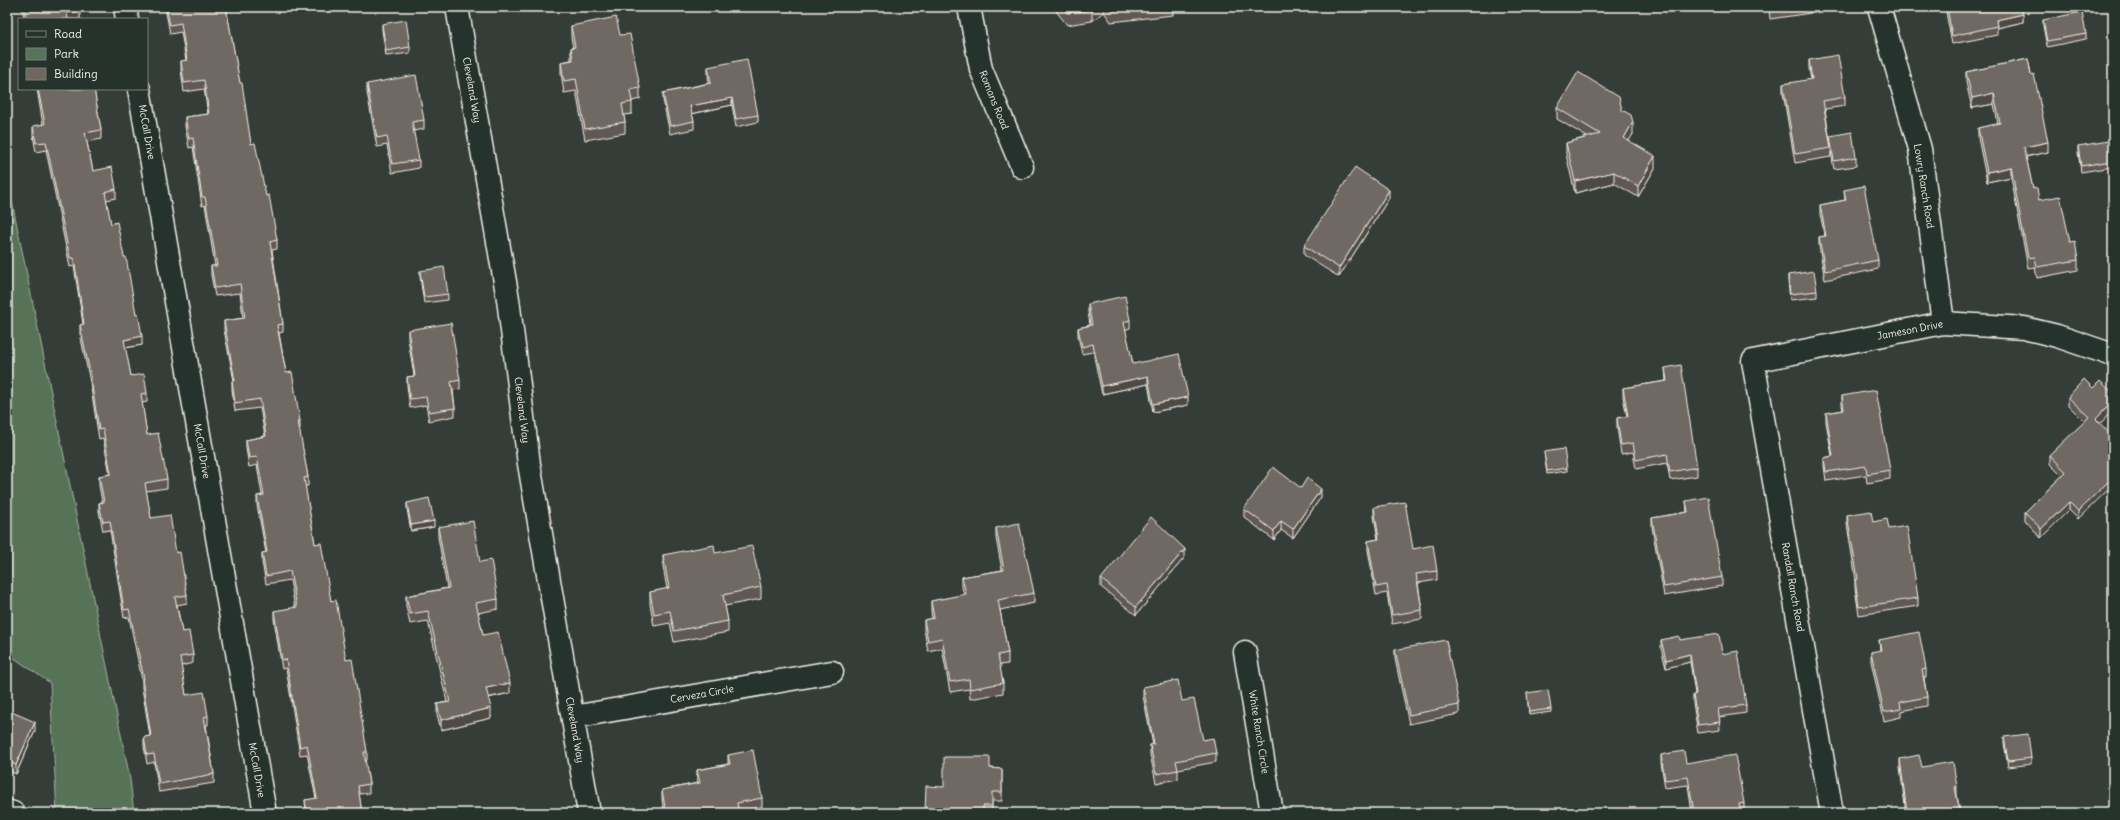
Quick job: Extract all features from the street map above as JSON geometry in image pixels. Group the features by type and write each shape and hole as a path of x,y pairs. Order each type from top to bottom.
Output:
{"street":[{"path":"125,7 127,18"},
{"name":"Cleveland Way","path":"457,7 508,299 529,464 589,813"},
{"name":"Romans Road","path":"970,7 981,69 1022,167"},
{"name":"Lowry Ranch Road","path":"1879,7 1920,149 1943,323"},
{"name":"McCall Drive","path":"139,90 265,813"},
{"name":"Jameson Drive","path":"1753,361 1943,323 2024,328 2057,336 2113,354"},
{"name":"Randall Ranch Road","path":"1753,361 1832,813"},
{"name":"White Ranch Circle","path":"1245,652 1272,813"},
{"name":"Cerveza Circle","path":"573,717 832,672"},
{"path":"7,811 13,813"}],"green space":[{"path":"7,177 130,779 134,813 57,813 50,683 7,653"}],"building":[{"path":"24,7 79,7 80,11 67,13 68,18 26,18"},
{"path":"166,7 226,7 240,83 242,83 251,144 255,143 266,196 269,195 277,240 270,242 283,324 277,325 286,373 292,372 300,421 298,421 308,477 304,478 315,544 321,543 331,601 336,600 346,660 352,659 367,752 364,752 369,784 358,786 362,813 307,813 305,800 317,798 307,745 300,747 286,659 282,660 274,611 297,607 290,571 266,576 262,553 267,552 257,496 264,495 257,457 249,458 246,440 266,436 260,399 235,403 232,381 235,381 224,321 245,318 240,284 215,288 211,266 217,266 205,197 202,197 193,138 189,139 185,117 209,114 204,80 184,83 181,61 187,60 181,23 170,25"},
{"path":"1062,7 1096,7 1092,10 1067,13"},
{"path":"1108,7 1144,7 1111,11"},
{"path":"1770,7 1792,7 1770,10"},
{"path":"1947,7 2022,7 2023,14 1996,20 1997,26 1952,36"},
{"path":"2082,12 2086,34 2047,41 2043,20"},
{"path":"616,17 620,35 630,34 640,88 630,90 632,102 622,104 625,122 585,129 576,79 564,81 561,62 573,60 571,48 575,47 571,26"},
{"path":"406,20 410,47 386,51 382,24"},
{"path":"1838,55 1845,97 1823,101 1831,148 1795,154 1783,84 1812,79 1809,60"},
{"path":"747,59 758,115 736,119 732,98 690,106 694,121 670,126 663,93 711,83 708,67"},
{"path":"2028,59 2031,75 2034,74 2048,142 2024,147 2033,189 2037,188 2039,200 2060,196 2070,242 2075,241 2078,260 2037,267 2035,257 2028,258 2011,167 1987,172 1978,128 2000,123 1994,93 1972,98 1966,72"},
{"path":"1578,72 1619,97 1622,110 1631,115 1633,122 1624,138 1655,156 1638,186 1614,172 1575,181 1566,143 1600,134 1557,108"},
{"path":"416,75 424,120 412,122 419,160 392,164 387,136 377,138 367,84"},
{"path":"38,90 94,90 101,130 85,133 93,171 112,167 116,189 105,192 111,224 117,222 124,257 126,257 136,314 138,313 142,336 124,340 131,376 144,374 147,393 141,394 147,435 158,433 167,479 145,483 151,518 170,515 176,553 180,552 187,595 175,597 182,632 189,631 193,655 180,657 186,695 204,692 208,716 204,717 214,774 159,784 154,754 147,755 144,737 151,736 142,679 144,679 129,609 124,610 110,521 103,522 99,503 104,502 99,476 111,474 103,429 99,430 90,373 80,325 84,324 74,258 70,258 46,142 36,143 33,126 45,124"},
{"path":"1852,132 1856,157 1834,161 1830,136"},
{"path":"2109,141 2112,161 2081,166 2078,146"},
{"path":"1355,167 1389,190 1339,268 1304,246"},
{"path":"1864,186 1878,260 1825,271 1819,237 1826,236 1820,205 1846,200 1844,190"},
{"path":"444,267 448,294 424,297 420,271"},
{"path":"1814,271 1817,291 1790,294 1788,275"},
{"path":"1125,296 1130,320 1124,322 1133,364 1179,354 1188,397 1153,404 1148,376 1102,386 1093,344 1082,347 1078,328 1092,325 1088,304"},
{"path":"451,323 460,380 451,382 455,408 429,412 426,397 410,399 407,377 415,376 408,330"},
{"path":"1681,365 1697,467 1670,472 1667,454 1636,460 1633,443 1621,445 1617,418 1628,416 1623,388 1667,381 1665,368"},
{"path":"2084,379 2093,388 2100,381 2113,393 2113,401 2096,419 2113,437 2113,449 2109,452 2113,456 2113,477 2078,511 2069,502 2041,529 2025,512 2066,472 2050,455 2089,417 2068,397"},
{"path":"1876,390 1890,470 1867,474 1866,466 1826,472 1824,458 1833,456 1826,413 1844,410 1842,396"},
{"path":"1564,449 1567,468 1547,471 1544,452"},
{"path":"1273,467 1301,488 1307,478 1321,489 1293,529 1281,521 1274,531 1244,509"},
{"path":"1708,497 1722,577 1664,587 1652,518 1688,512 1686,501"},
{"path":"429,498 434,521 411,525 407,503"},
{"path":"1405,502 1413,549 1433,545 1437,571 1416,574 1422,610 1392,615 1387,585 1376,587 1368,541 1379,539 1374,507"},
{"path":"1871,511 1873,522 1887,519 1889,529 1907,526 1918,598 1859,607 1855,580 1858,579 1847,515"},
{"path":"1151,517 1185,549 1136,607 1101,579"},
{"path":"473,521 480,562 491,560 498,599 476,603 483,635 498,632 510,683 486,688 491,708 441,720 437,704 450,702 428,611 410,614 406,596 449,588 438,527"},
{"path":"1019,523 1034,593 998,600 1008,653 998,655 1003,683 970,689 969,679 950,682 942,638 928,641 924,620 934,618 931,601 966,594 962,577 1004,570 996,528"},
{"path":"714,545 715,553 752,546 761,587 723,595 728,621 674,631 670,611 654,614 650,592 669,588 663,555"},
{"path":"1919,632 1926,669 1922,670 1927,697 1900,702 1901,709 1884,712 1871,652 1881,650 1879,640"},
{"path":"1719,634 1722,654 1738,651 1746,705 1718,709 1720,722 1698,725 1693,695 1696,694 1690,654 1666,660 1661,640 1679,636 1680,640"},
{"path":"1446,640 1459,705 1409,715 1395,650"},
{"path":"1178,680 1182,701 1194,699 1203,740 1213,738 1216,753 1176,761 1178,770 1156,774 1150,745 1154,744 1143,687"},
{"path":"1548,690 1551,709 1529,712 1527,693"},
{"path":"7,710 35,722 16,765 7,761"},
{"path":"2028,734 2031,758 2008,761 2004,737"},
{"path":"753,750 762,798 737,803 739,813 666,813 662,790 700,783 697,770 730,764 728,755"},
{"path":"1684,751 1686,763 1735,755 1744,803 1739,804 1741,813 1694,813 1688,777 1665,780 1661,755"},
{"path":"1919,755 1922,767 1953,762 1957,787 1955,787 1960,813 1907,813 1900,759"},
{"path":"944,757 990,757 990,768 1002,769 1002,792 992,792 992,806 983,806 983,813 925,813 926,786 944,787"}]}
